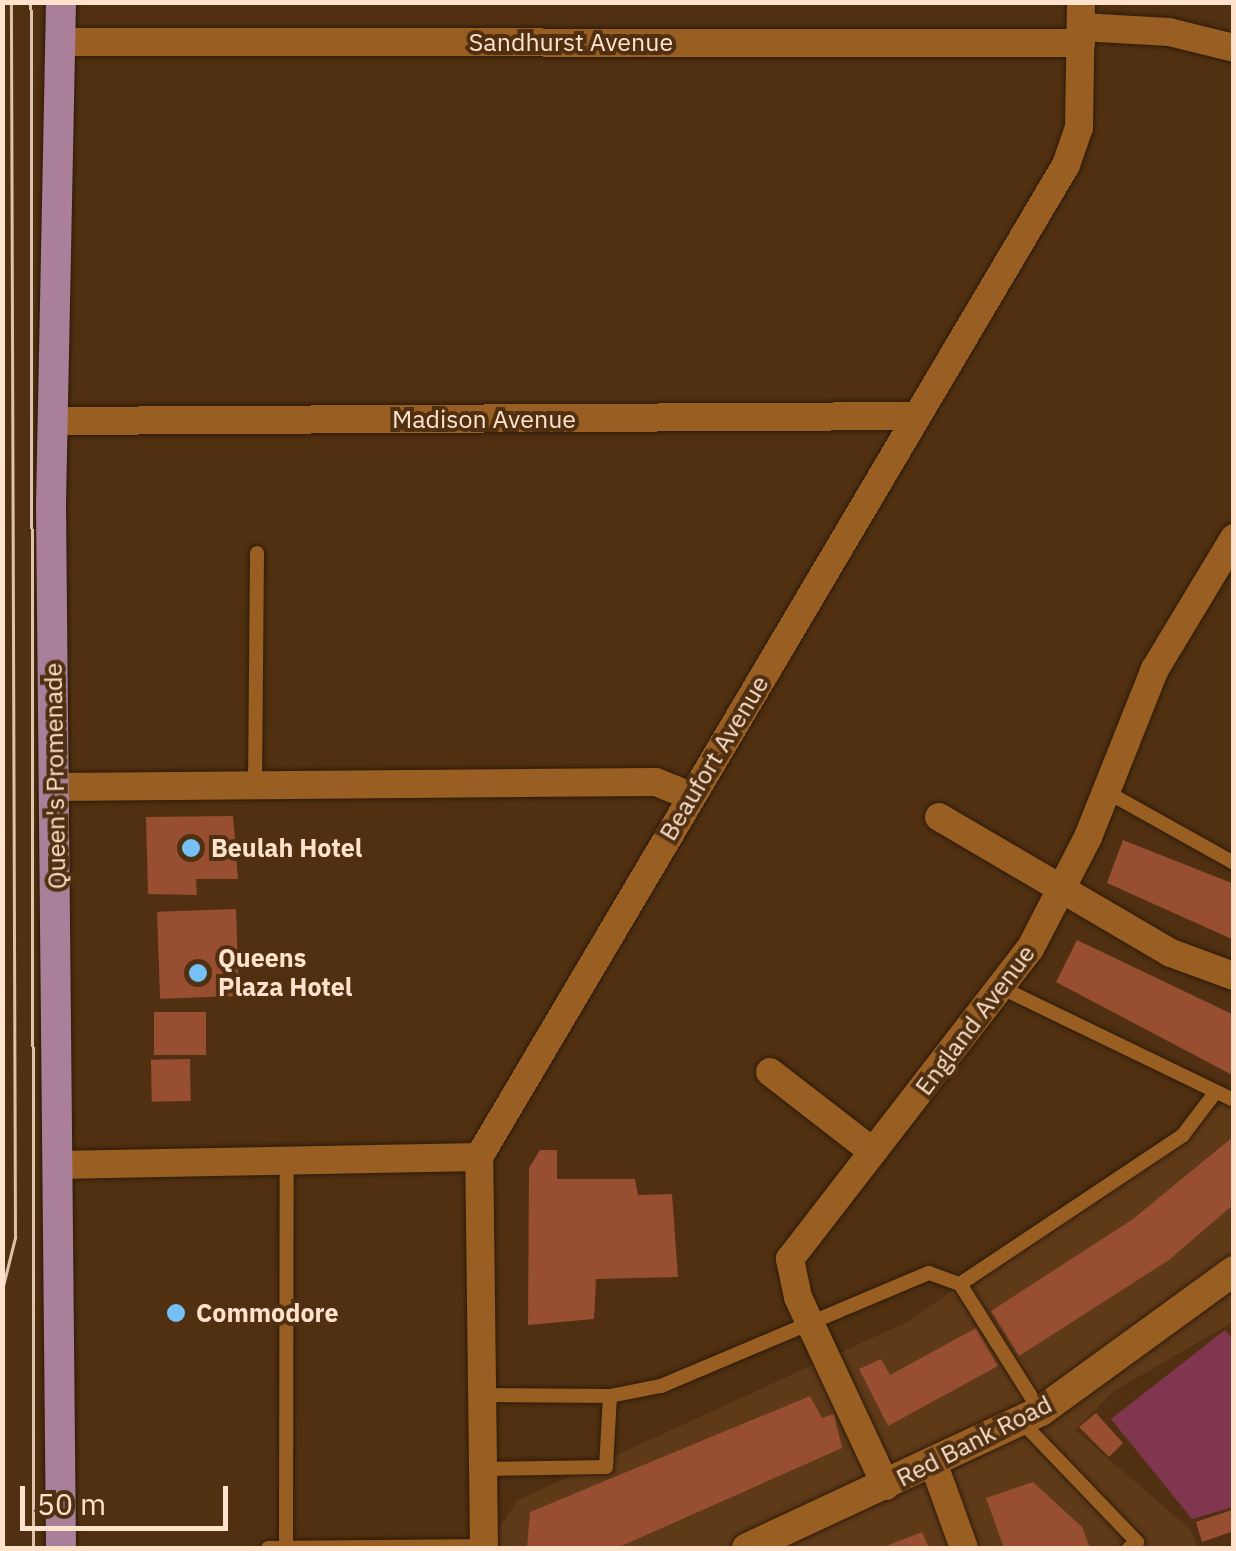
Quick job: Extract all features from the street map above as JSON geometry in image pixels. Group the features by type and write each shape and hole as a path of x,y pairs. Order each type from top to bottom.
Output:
{"main road":[{"name":"Queen's Promenade","path":"61,2 52,421 61,1548"}],"street":[{"name":"Sandhurst Avenue","path":"62,42 1081,24 1169,32 1234,48"},
{"name":"Beaufort Avenue","path":"479,1157 1076,146 1081,24"},
{"name":"Madison Avenue","path":"52,421 916,416"},
{"name":"England Avenue","path":"886,1486 810,1323 790,1258 1004,989 1059,893 1107,792 1155,668 1223,576 1234,538"},
{"path":"57,788 656,782 691,796"},
{"path":"939,817 1059,893 1234,976"},
{"path":"770,1072 873,1152"},
{"path":"56,1164 479,1157 484,1547"},
{"name":"Red Bank Road","path":"747,1548 1031,1416 1234,1272"},
{"path":"934,1464 964,1548"}],"lane":[{"path":"256,785 257,552"},
{"path":"1107,792 1234,863"},
{"path":"1004,989 1234,1100"},
{"path":"960,1284 1184,1135 1215,1092"},
{"path":"286,1543 287,1158"},
{"path":"482,1395 610,1396 661,1386 928,1273 960,1284 1031,1416 1137,1542 1129,1548"},
{"path":"484,1468 606,1467 610,1396"},
{"path":"268,1548 286,1543 484,1547"}],"shaded area":[{"path":"1233,1097 1233,1322 1114,1391 1075,1430 1191,1530 1198,1548 450,1548 495,1534 518,1500 907,1322"},
{"path":"1225,1330 1234,1340 1233,1507 1192,1519 1111,1419"}],"building":[{"name":"Beulah Hotel","path":"233,816 238,879 196,879 197,895 148,894 146,817"},
{"path":"1123,840 1234,884 1234,940 1107,883"},
{"path":"236,909 239,996 160,999 157,912"},
{"path":"1077,940 1234,1015 1234,1076 1056,982"},
{"path":"154,1012 206,1012 206,1055 154,1055"},
{"path":"190,1059 191,1101 152,1102 151,1060"},
{"path":"1234,1136 1234,1204 1169,1260 1019,1356 991,1311 1133,1219"},
{"path":"540,1150 557,1150 557,1179 635,1179 638,1195 672,1194 678,1277 596,1279 594,1319 528,1325 529,1168"},
{"path":"976,1328 998,1366 888,1426 859,1369 881,1359 890,1375"},
{"path":"810,1396 822,1418 834,1414 842,1448 617,1548 527,1548 530,1512"},
{"path":"1096,1413 1123,1443 1109,1457 1079,1427"},
{"path":"1033,1482 1082,1527 1090,1548 1004,1548 986,1498"},
{"path":"1232,1510 1234,1531 1202,1542 1196,1522"},
{"path":"922,1532 929,1548 881,1548"}],"tram line":[{"path":"2,1290 15,1238 11,2"},
{"path":"31,2 34,1548"}],"place":[{"name":"Beulah Hotel","path":"191,848"},
{"name":"Queens Plaza Hotel","path":"198,973"},
{"name":"Commodore","path":"176,1313"}]}
